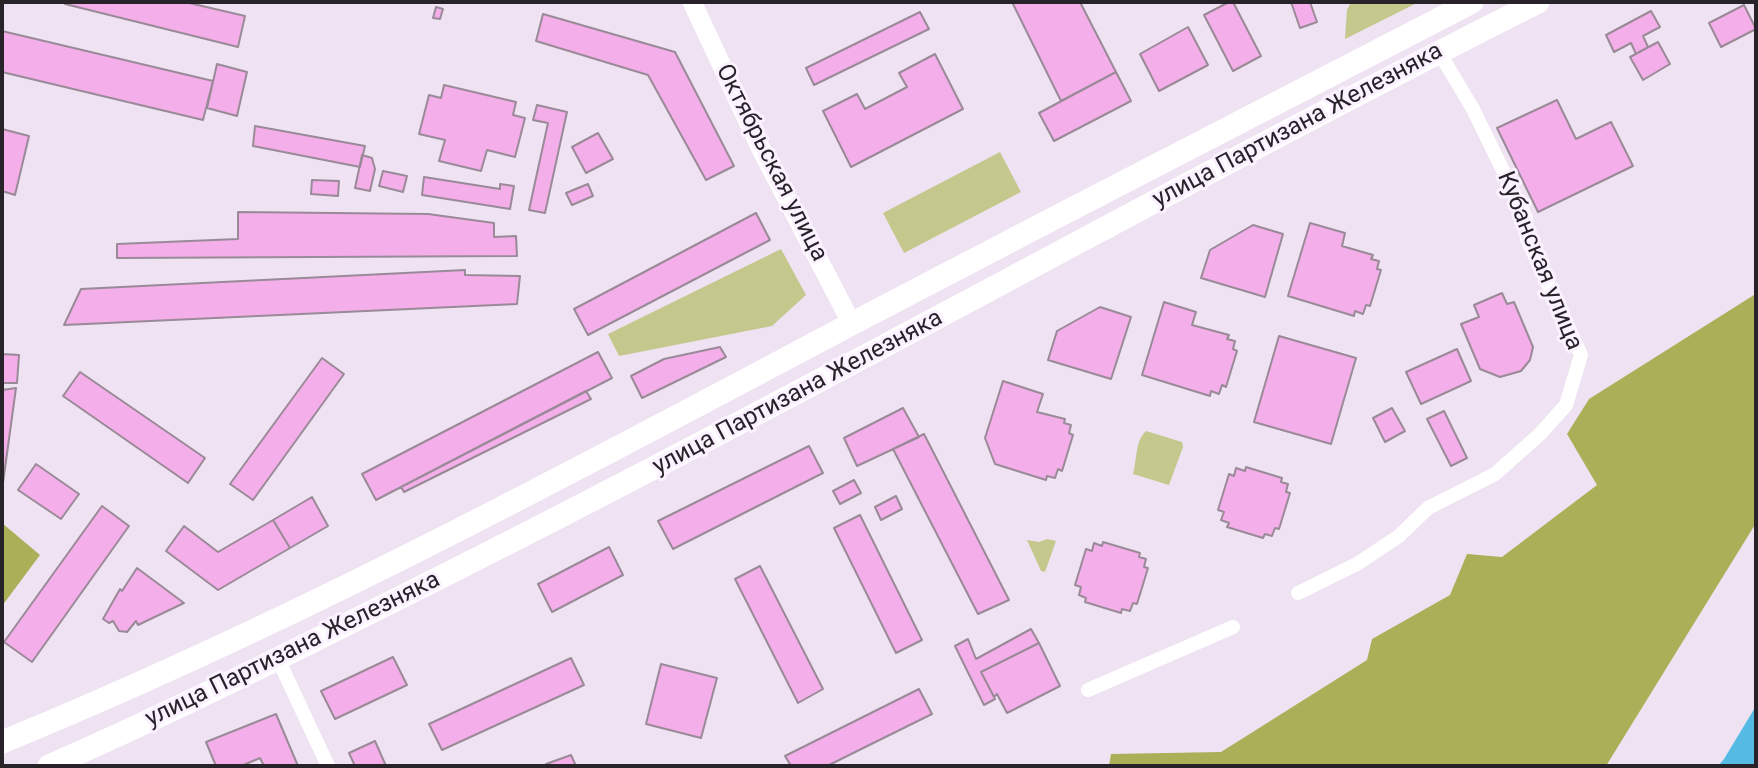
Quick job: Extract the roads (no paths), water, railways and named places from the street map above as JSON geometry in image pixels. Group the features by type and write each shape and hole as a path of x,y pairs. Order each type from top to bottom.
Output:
{"main road":[{"name":"Октябрьская улица","path":"692,2 760,147 852,324"},
{"name":"улица Партизана Железняка","path":"2,742 230,642 421,548 792,359 852,324 1472,2"},
{"name":"улица Партизана Железняка","path":"49,766 278,659 651,472 1439,52 1538,2"},
{"path":"852,324 877,350"},
{"path":"65,715 62,726 64,733 73,746 85,751"}],"street":[{"name":"Кубанская улица","path":"1298,593 1357,564 1399,536 1428,508 1495,474 1540,434 1566,405 1581,355 1527,239 1526,218 1472,109 1439,52"},
{"path":"1087,690 1233,627"},
{"path":"278,659 328,766"}],"water":[{"path":"1756,706 1756,766 1718,766 1724,759"}]}
